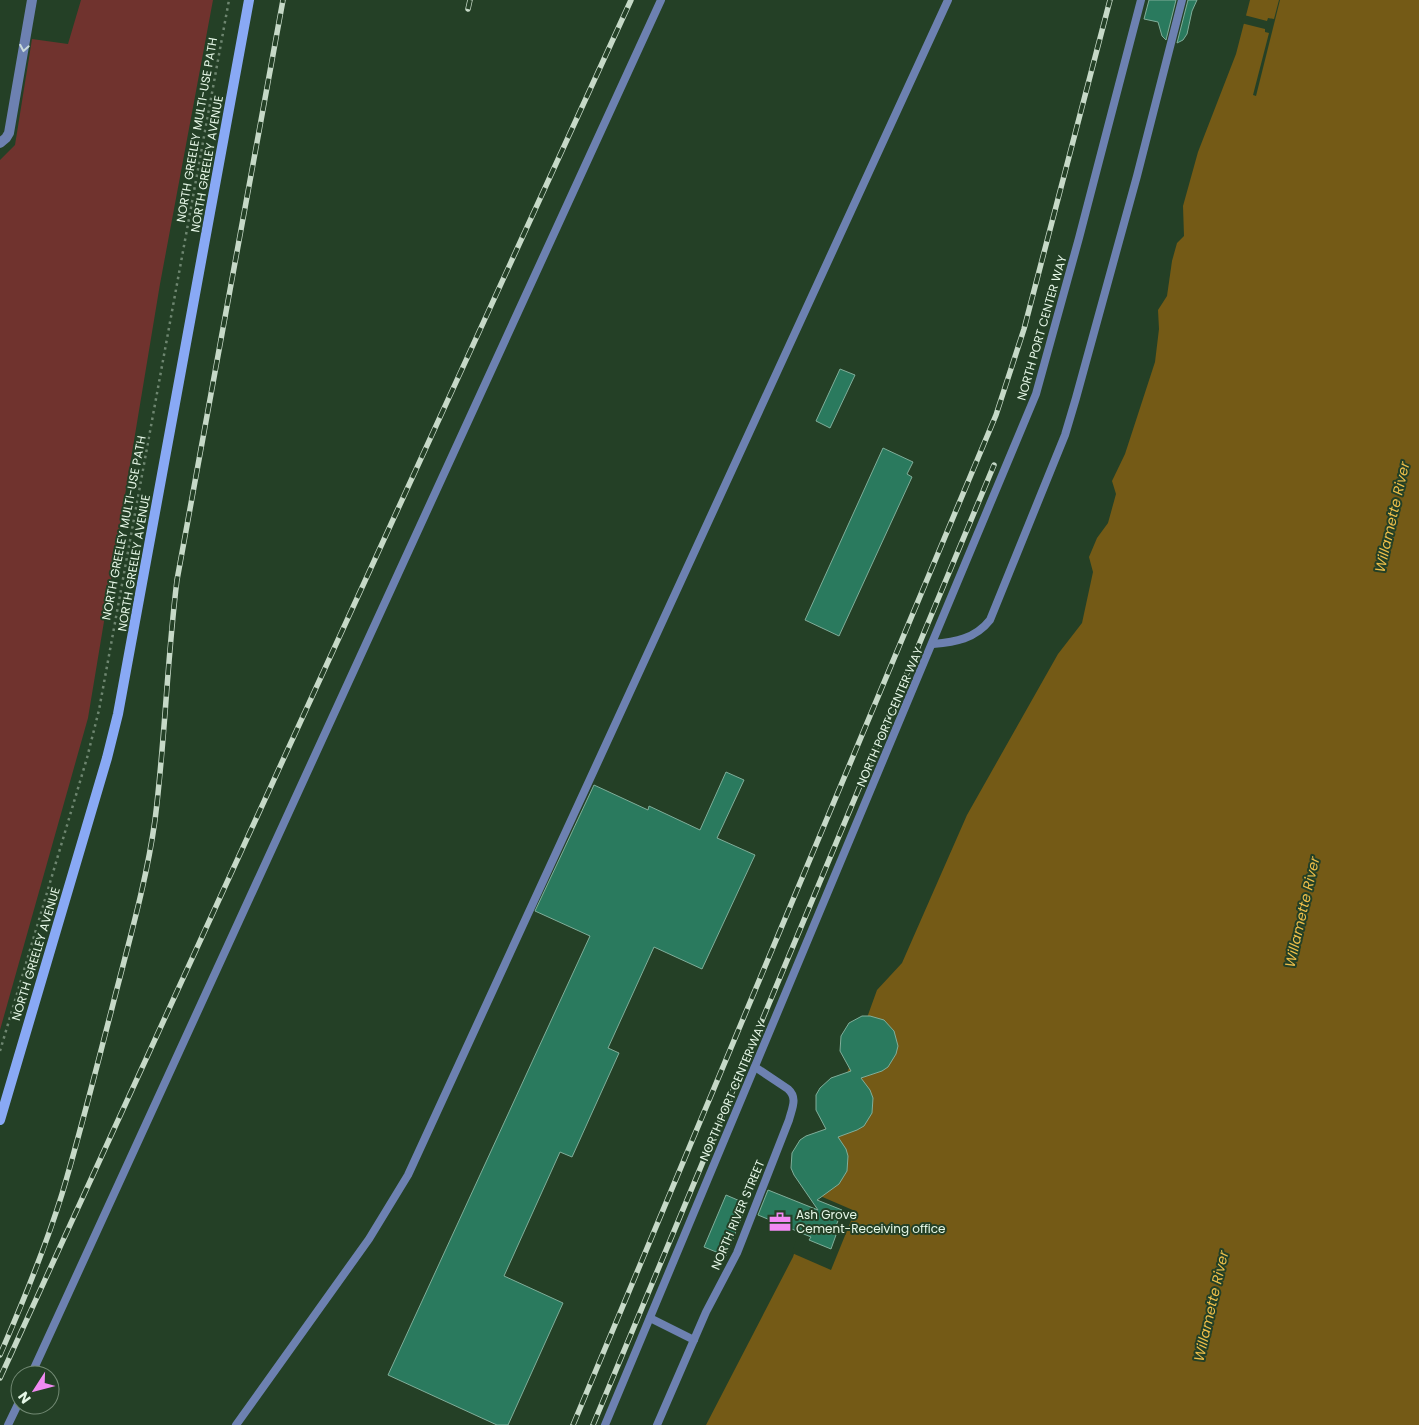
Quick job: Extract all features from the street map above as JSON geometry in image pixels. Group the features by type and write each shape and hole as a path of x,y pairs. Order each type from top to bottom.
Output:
{"main road":[{"name":"NORTH GREELEY AVENUE","path":"0,1120 118,714 249,0"}],"street":[{"path":"0,143 9,133 32,0"}],"lane":[{"path":"36,1365 661,0"},
{"path":"236,1425 369,1239 408,1175 948,0"},
{"name":"NORTH PORT CENTER WAY","path":"605,1425 1030,409 1042,377 1141,0"},
{"path":"932,644 962,640 973,636 990,620 1065,435 1096,328 1182,0"},
{"name":"NORTH RIVER STREET","path":"657,1425 694,1340 736,1253 789,1120 795,1100 793,1093 755,1066"},
{"path":"650,1318 694,1340"}],"path":[{"name":"NORTH GREELEY MULTI-USE PATH","path":"0,1051 92,742 99,710 229,0"}],"shaded area":[{"path":"81,0 213,0 160,284 88,718 0,1030 0,160 15,145 32,39 68,44"}],"water":[{"name":"Willamette River","path":"1250,0 1419,0 1419,1425 706,1425 793,1257 812,1199 833,1112 877,990 902,963 967,815 1058,654 1082,623 1093,572 1089,557 1097,538 1108,523 1116,494 1112,481 1125,454 1155,362 1159,329 1158,310 1167,296 1172,261 1177,243 1184,236 1183,206 1198,152 1236,54"}],"pier":[{"path":"1279,0 1256,96 1253,95 1269,33 1265,32 1265,29 1241,23 1244,15 1267,21 1268,18 1274,19"},
{"path":"811,1192 855,1211 831,1270 792,1253"}],"building":[{"path":"1149,0 1176,0 1166,40 1162,36 1158,22 1144,19"},
{"path":"1188,0 1197,0 1192,11 1187,34 1183,40 1177,43"},
{"path":"840,369 855,375 830,428 816,421"},
{"path":"883,448 913,462 907,474 912,477 839,636 805,620"},
{"path":"726,772 744,780 717,838 755,855 702,969 654,947 608,1048 619,1053 572,1157 560,1152 504,1276 563,1303 508,1425 497,1425 388,1375 590,936 535,911 594,785 648,810 649,806 700,830"},
{"path":"862,1016 884,1020 894,1031 898,1046 896,1054 888,1067 861,1078 870,1090 873,1098 872,1113 864,1126 838,1137 848,1156 847,1171 839,1184 817,1200 842,1210 833,1234 836,1235 831,1249 809,1240 811,1237 758,1215 768,1190 818,1210 794,1175 791,1168 792,1153 800,1140 826,1129 816,1110 816,1095 820,1088 831,1078 851,1071 840,1051 841,1036 849,1023"},
{"path":"726,1195 747,1204 726,1256 704,1247"}],"railway":[{"path":"0,1355 33,1275 62,1194 147,868 155,820 177,580 283,0"},
{"path":"468,9 470,0"},
{"path":"0,1378 631,0"},
{"path":"573,1425 996,415 1024,329 1110,0"},
{"path":"593,1425 994,465"}],"place":[{"name":"Ash Grove Cement-Receiving office","path":"780,1222"}]}
